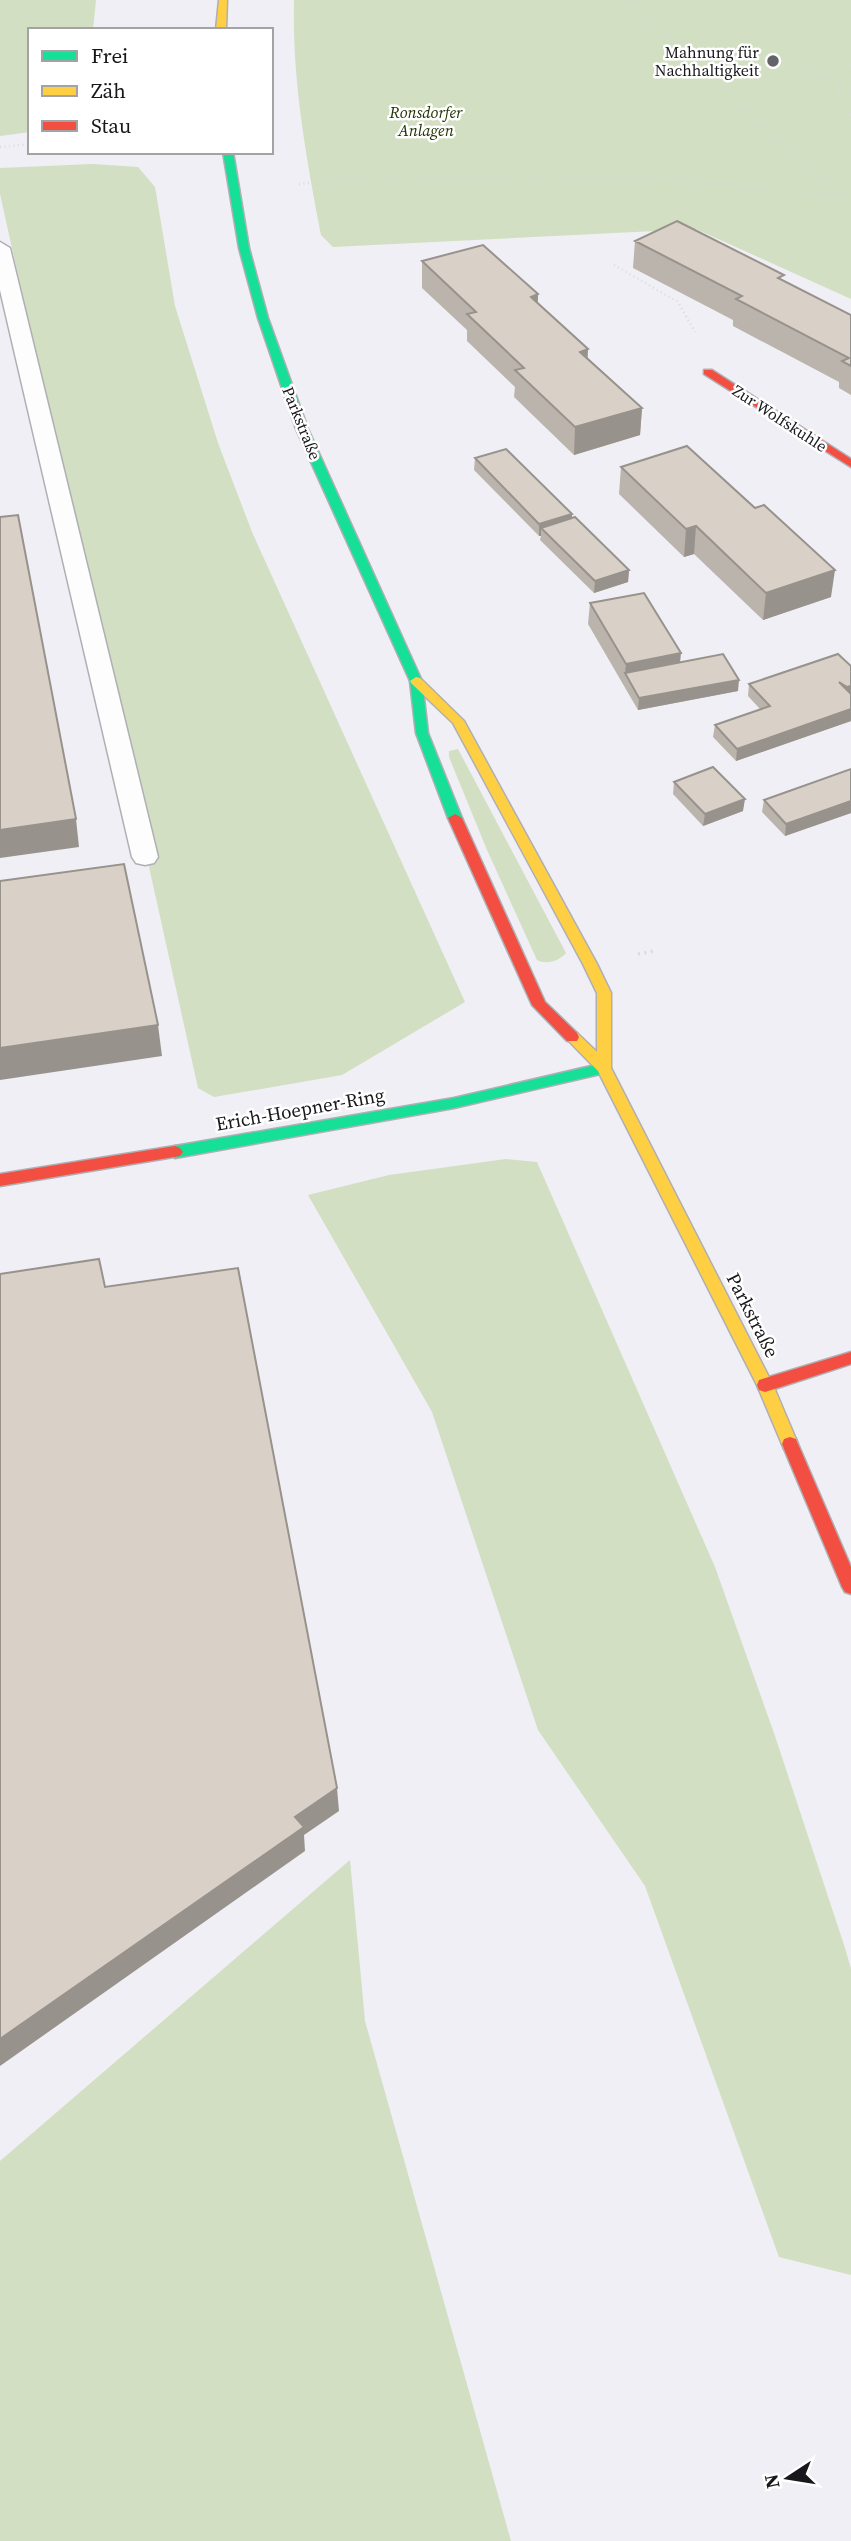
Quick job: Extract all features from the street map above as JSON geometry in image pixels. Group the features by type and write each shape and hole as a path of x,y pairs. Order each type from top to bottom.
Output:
{"main road":[{"path":"221,28 223,0"},
{"name":"Parkstraße","path":"228,154 251,278 302,429 416,681 422,733 464,842 539,1005 604,1068 765,1385 851,1587"},
{"name":"Zur Wolfskuhle","path":"708,372 851,464"},
{"name":"Parkstraße","path":"416,681 458,721 590,964 604,993 604,1068"},
{"name":"Erich-Hoepner-Ring","path":"0,1180 343,1125 525,1089 604,1068"},
{"path":"765,1385 851,1358"}],"lane":[{"path":"0,248 145,857"}],"path":[{"path":"628,0 702,67 778,143 851,200"},
{"path":"851,65 839,82 839,106 851,116"},
{"path":"702,67 779,66 839,82"},
{"path":"839,92 851,94"},
{"path":"0,147 28,144"},
{"path":"299,184 345,179 666,179 846,197"},
{"path":"614,265 678,302 690,321 708,372"}],"green space":[{"path":"0,0 96,0 93,28 28,28 28,132 0,136"},
{"name":"Ronsdorfer Anlagen","path":"294,0 851,0 851,299 696,229 333,247 321,235 305,147 295,59"},
{"path":"93,164 138,167 155,187 175,306 218,443 252,532 465,1002 342,1075 214,1097 198,1088 0,194 0,168"},
{"path":"458,749 566,953 556,960 537,960 487,850 449,757 449,751"},
{"path":"506,1159 537,1162 715,1567 775,1736 845,1948 851,1969 851,2275 779,2257 645,1886 538,1730 432,1412 308,1195 389,1175"},
{"path":"350,1860 365,2021 511,2541 0,2541 0,2161"}],"building":[{"path":"677,221 784,275 778,278 851,315 851,366 842,361 849,358 736,299 742,296 635,241"},
{"path":"483,245 538,294 531,297 588,349 580,352 642,408 575,427 515,370 524,368 467,314 476,312 422,261"},
{"path":"687,446 755,508 764,505 835,570 766,593 696,526 686,529 621,467"},
{"path":"506,449 572,514 539,524 475,458"},
{"path":"18,515 76,819 0,830 0,517"},
{"path":"575,517 629,570 595,581 541,528"},
{"path":"644,593 681,653 626,664 590,603"},
{"path":"723,654 739,680 639,698 625,673"},
{"path":"838,654 851,666 851,686 847,687 839,682 851,694 851,709 737,749 715,725 770,706 749,684"},
{"path":"713,767 745,799 705,814 674,782"},
{"path":"851,769 851,801 786,824 764,800"},
{"path":"124,864 158,1025 0,1048 0,881"},
{"path":"99,1259 105,1287 238,1268 337,1788 295,1817 304,1827 0,2039 0,1274"}],"traffic: fast":[{"path":"228,154 244,248 263,318 302,429 416,681 422,733 455,818"},
{"path":"175,1152 454,1103 604,1068"}],"traffic: slow":[{"path":"221,28 223,0"},
{"path":"416,681 458,721 590,964 604,993 604,1068"},
{"path":"572,1037 604,1068 765,1385 790,1444"}],"traffic: jam":[{"path":"708,372 851,464"},
{"path":"455,818 539,1005 572,1037"},
{"path":"0,1180 175,1152"},
{"path":"765,1385 851,1358"},
{"path":"790,1444 851,1587"}],"place":[{"name":"Mahnung für Nachhaltigkeit","path":"773,61"}]}
